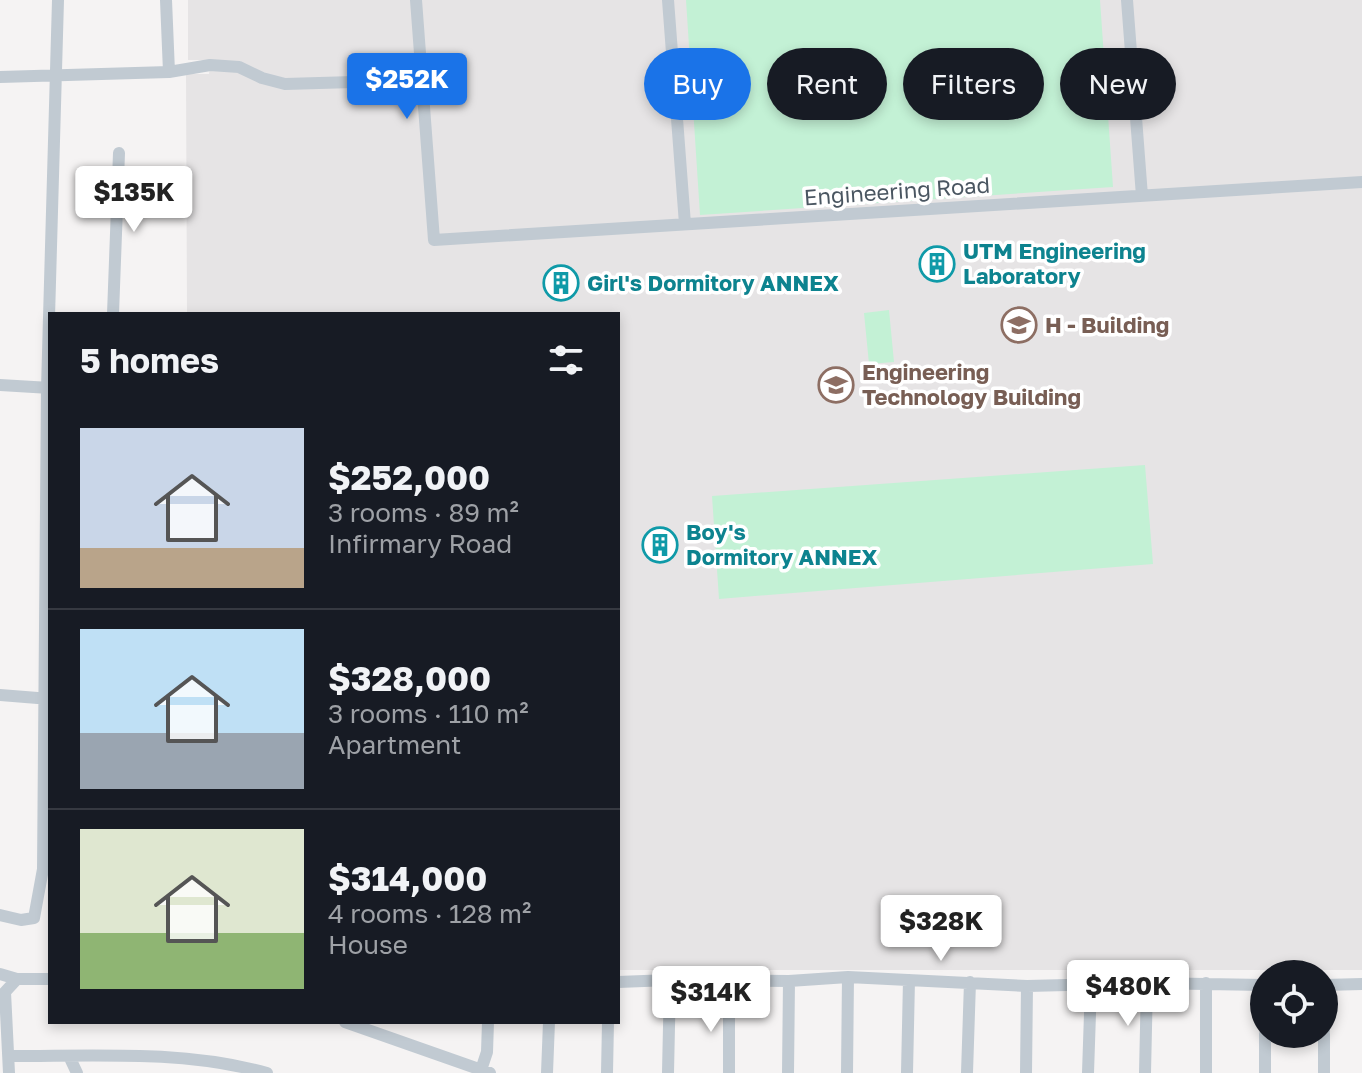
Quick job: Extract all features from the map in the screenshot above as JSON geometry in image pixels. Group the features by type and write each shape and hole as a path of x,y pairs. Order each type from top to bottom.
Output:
{"street":[{"path":"50,312 58,0"},
{"path":"166,0 169,72"},
{"path":"0,77 169,72 199,65 233,65 262,78 298,85 422,80 416,0"},
{"path":"668,0 685,224"},
{"path":"1127,0 1142,196"},
{"name":"Engineering Road","path":"422,80 434,240 1362,182"},
{"path":"113,312 119,153"},
{"path":"0,385 48,388 43,869 36,914 28,920 0,915"},
{"path":"0,695 47,699"},
{"path":"0,974 17,979 48,979"},
{"path":"847,1073 848,977"},
{"path":"620,982 789,981 848,977 1027,986 1250,985"},
{"path":"9,1073 5,992 17,979"},
{"path":"668,1073 670,980"},
{"path":"720,980 729,994 729,1073"},
{"path":"907,1073 909,980"},
{"path":"729,994 738,981"},
{"path":"788,1073 789,981"},
{"path":"967,1073 970,982"},
{"path":"1145,1073 1147,983"},
{"path":"1206,983 1206,1073"},
{"path":"1088,1073 1091,984"},
{"path":"1338,985 1362,984"},
{"path":"1026,1073 1027,986"},
{"path":"351,1024 484,1072 488,1024"},
{"path":"547,1073 549,1024"},
{"path":"607,1073 608,1024"},
{"path":"1265,1048 1265,1073"},
{"path":"1324,1048 1324,1073"},
{"path":"9,1056 195,1058 226,1062 267,1073"},
{"path":"69,1056 77,1073"}],"shaded area":[{"path":"188,0 1362,0 1362,970 1338,970 1338,960 1250,960 1250,970 620,970 620,312 187,312 186,74 209,74 210,60 188,60"}],"green space":[{"path":"686,0 1100,0 1103,48 1060,48 1060,120 1108,120 1113,187 700,215 694,120 751,120 751,48 689,48"},
{"path":"889,310 894,362 869,364 864,313"},
{"path":"1145,465 1153,564 719,599 712,496"}],"place":[{"name":"UTM Engineering Laboratory","path":"937,264"},
{"name":"Girl's Dormitory ANNEX","path":"561,283"},
{"name":"H - Building","path":"1019,325"},
{"name":"Engineering Technology Building","path":"836,385"},
{"name":"Boy's Dormitory ANNEX","path":"660,545"}]}
